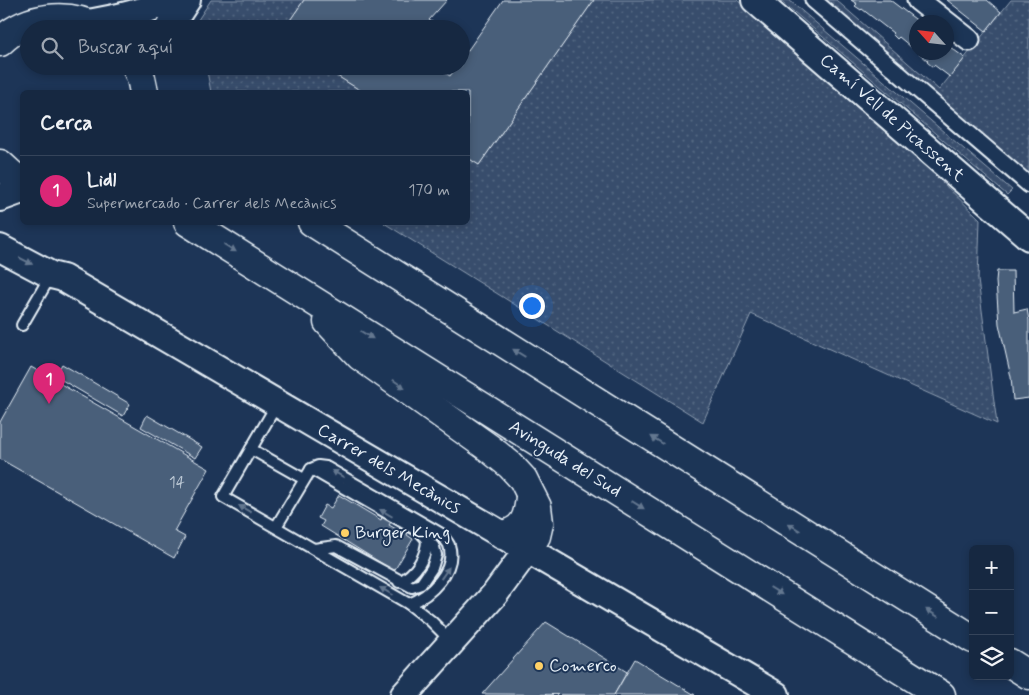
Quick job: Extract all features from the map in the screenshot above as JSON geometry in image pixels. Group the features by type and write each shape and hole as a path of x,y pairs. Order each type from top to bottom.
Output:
{"main road":[{"path":"40,20 66,18 73,20"},
{"path":"7,30 20,26"},
{"path":"0,164 12,175 20,179"},
{"name":"Avinguda del Sud","path":"193,225 941,695"},
{"path":"317,225 969,636"},
{"path":"300,292 360,356 489,448 510,465 523,479 537,507 539,523 536,536 528,550"},
{"path":"502,535 512,533 520,527 529,513 530,493"},
{"path":"1014,666 1029,675"}],"street":[{"path":"107,20 154,7 168,0"},
{"path":"174,20 187,0"},
{"name":"Camí Vell de Picassent","path":"755,0 1029,237"},
{"path":"813,0 1029,185"},
{"path":"918,0 969,40"},
{"path":"0,198 20,191"},
{"name":"Carrer dels Mecànics","path":"0,248 51,275 63,278 776,695"},
{"path":"404,695 495,594 528,550"}],"lane":[{"path":"22,325 51,275"},
{"path":"277,404 224,497 409,604 452,641"},
{"path":"251,449 304,479"},
{"path":"276,527 311,469 318,466 326,467 440,533 448,543 451,555 450,566 436,586 422,600 409,604"},
{"path":"311,469 420,532 434,547 436,555 432,568 421,584 412,588 336,546 314,549"},
{"path":"399,582 406,579 424,557 427,539"}],"shaded area":[{"path":"211,0 304,0 290,20 198,20"},
{"path":"594,0 737,0 892,133 980,219 978,280 997,424 751,314 703,422 387,225 470,225 470,159 479,165"},
{"path":"780,0 789,0 1012,190 1007,195"},
{"path":"822,0 836,0 939,90 1011,0 1029,0 1029,177"},
{"path":"208,75 336,75 360,90 211,90"}],"building":[{"path":"304,0 447,0 429,20 290,20"},
{"path":"503,0 594,0 479,165 470,159 470,90 360,90 336,75 470,75 470,47"},
{"path":"851,0 890,0 910,15 909,45 899,37 897,39 893,33 862,9 855,6 857,4"},
{"path":"947,0 987,0 1001,12 986,31"},
{"path":"954,50 965,58 950,77 934,65 933,67 928,61 954,60"},
{"path":"997,271 1013,271 1014,312 1027,309 1029,320 1029,398 1013,400 1011,377 999,324"},
{"path":"62,364 130,404 123,416 55,376"},
{"path":"31,367 209,469 174,531 185,537 174,558 0,459 0,422"},
{"path":"147,415 202,447 195,458 141,427"},
{"path":"339,495 381,520 382,517 391,522 389,525 398,530 400,528 408,532 407,535 413,539 394,571 321,526 324,521 318,518 325,505 331,508"},
{"path":"546,622 627,672 614,695 482,694"},
{"path":"635,659 695,695 614,695"}],"place":[{"name":"Lidl","path":"49,404"},
{"name":"Burger King","path":"345,533"},
{"name":"Comerco","path":"539,666"}]}
